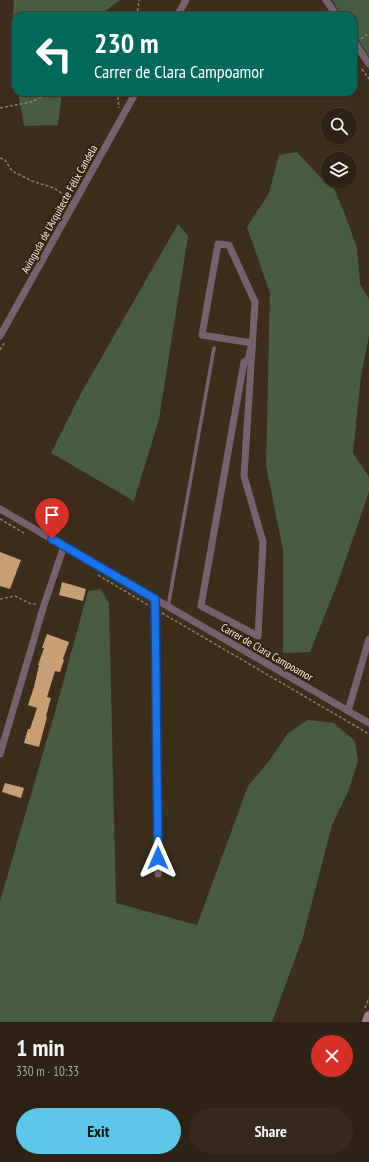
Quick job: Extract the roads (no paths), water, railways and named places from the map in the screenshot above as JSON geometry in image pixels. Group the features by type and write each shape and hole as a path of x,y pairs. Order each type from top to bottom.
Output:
{"main road":[{"path":"367,1022 369,1016"}],"street":[{"path":"179,12 186,0"},
{"path":"326,0 334,12"},
{"path":"357,46 369,64"},
{"name":"Avinguda de l'Arquitecte Félix Candela","path":"0,336 134,96"},
{"path":"218,244 229,245 255,302 244,476 263,542 258,636 201,606 244,362 248,360 252,343 202,335 218,244"},
{"name":"Carrer de Clara Campoamor","path":"0,509 369,723"},
{"path":"0,754 44,605 64,546"},
{"path":"155,599 158,874"},
{"path":"348,711 369,639"}],"lane":[{"path":"168,607 214,348"}]}
